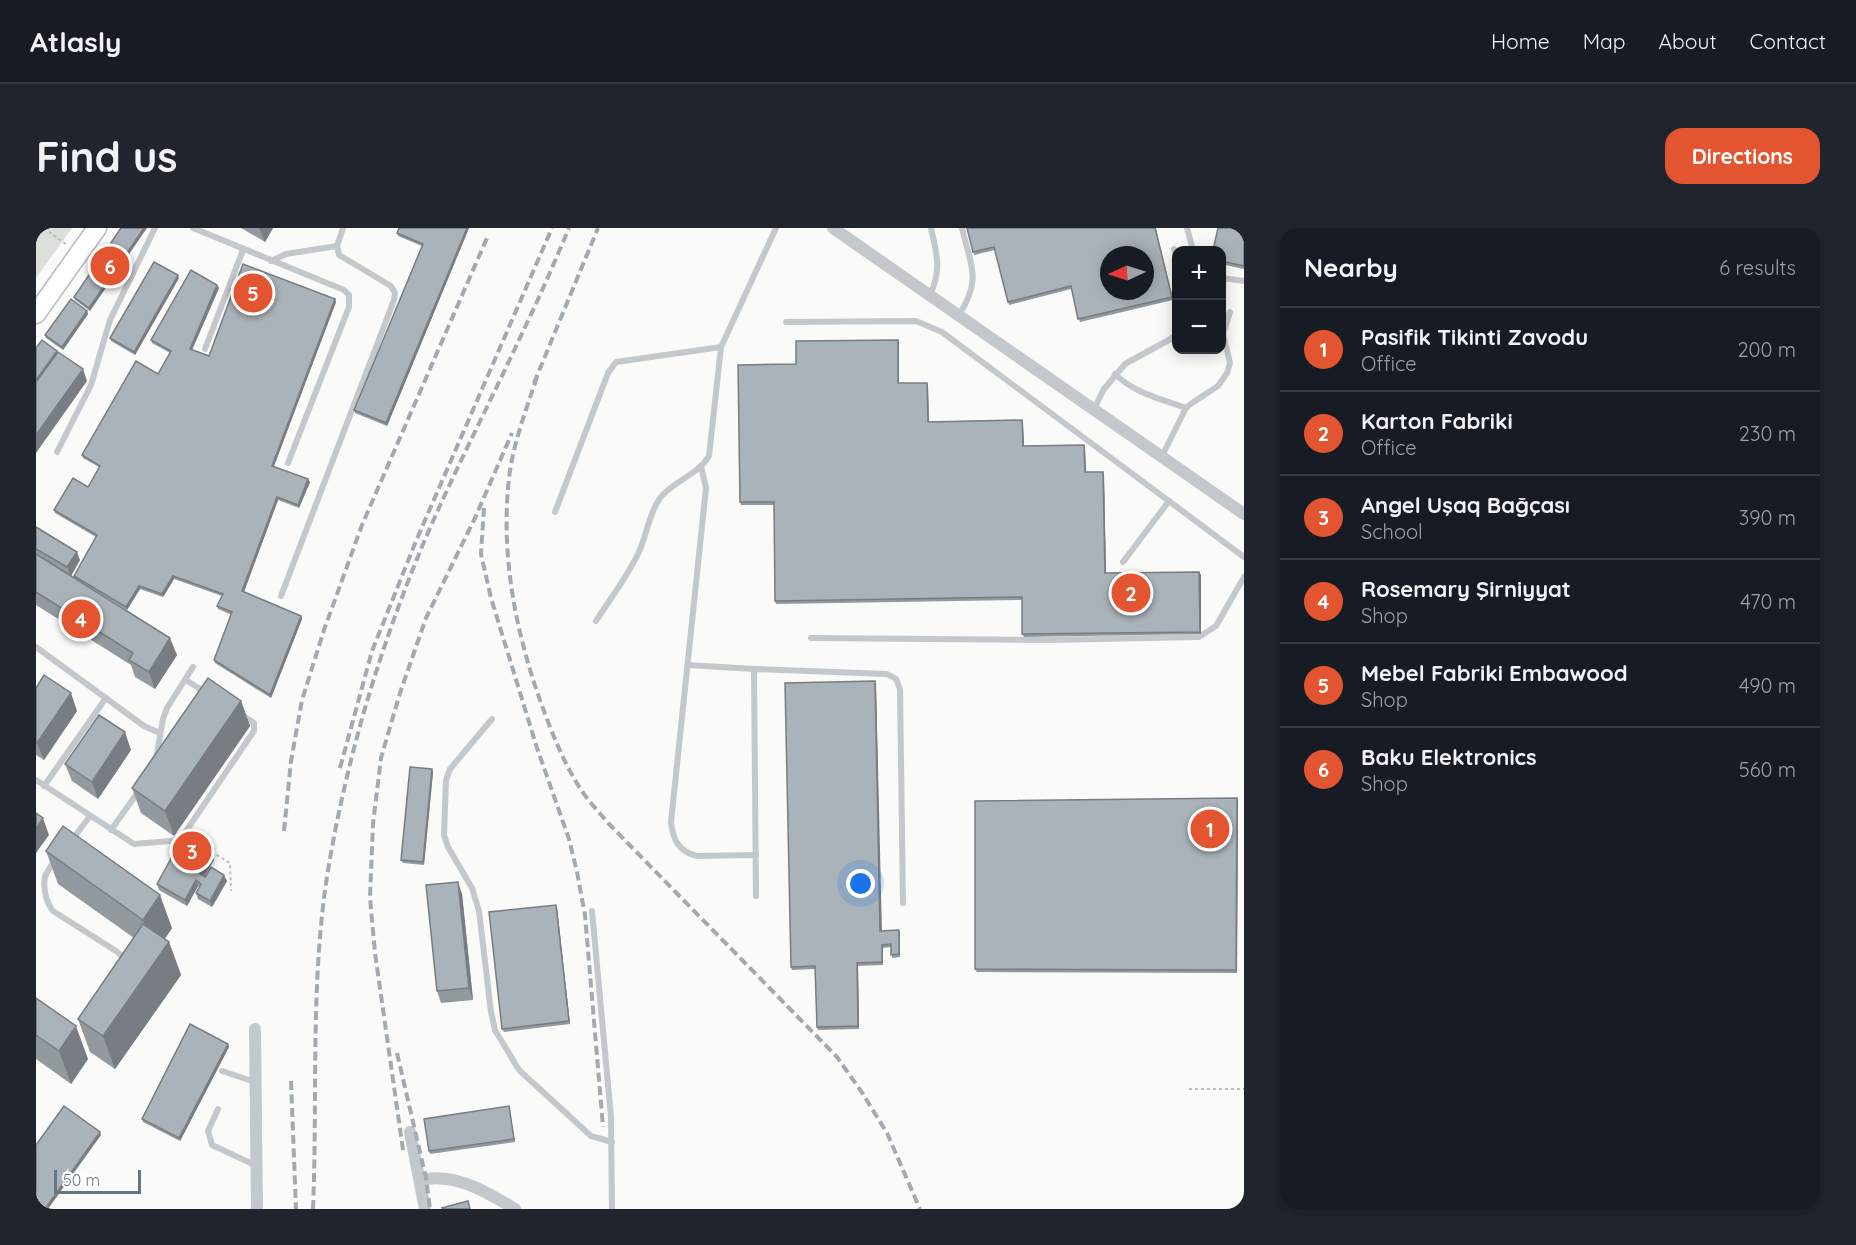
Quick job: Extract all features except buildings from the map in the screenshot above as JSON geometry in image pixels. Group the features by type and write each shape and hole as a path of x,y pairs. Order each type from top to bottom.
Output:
{"main road":[{"path":"36,314 97,228"}],"street":[{"path":"833,228 1244,514"},
{"path":"255,1029 257,1209"},
{"path":"410,1132 425,1209"},
{"path":"420,1180 465,1182 515,1209"}],"lane":[{"path":"57,452 92,385 99,352 110,320 155,228"},
{"path":"193,228 344,290 349,295 350,300 288,463"},
{"path":"281,596 394,300 395,293 391,286 339,255 337,246 343,228"},
{"path":"596,621 637,556 645,539 652,512 661,497 701,466 709,456 721,347 776,228"},
{"path":"930,295 937,279 938,267 932,228"},
{"path":"959,315 970,298 974,286 962,228"},
{"path":"1187,228 1192,246"},
{"path":"271,261 286,254 337,246"},
{"path":"205,349 243,250"},
{"path":"1226,279 1244,281"},
{"path":"1162,456 1186,408 1218,386 1227,373 1230,363 1224,334 1230,312"},
{"path":"786,322 916,321 931,326 1244,557"},
{"path":"1094,409 1115,374 1125,364 1172,338"},
{"path":"555,512 608,373 616,362 721,347"},
{"path":"1115,374 1135,390 1186,408"},
{"path":"701,466 706,488 671,822 672,835 680,848 688,854 697,856 756,855"},
{"path":"1123,562 1169,501"},
{"path":"811,638 1049,640 1199,637 1216,626 1244,577"},
{"path":"36,647 144,726 160,733"},
{"path":"688,665 887,674 896,679 900,689 903,903"},
{"path":"153,769 167,708 194,668"},
{"path":"754,669 756,896"},
{"path":"186,680 213,697"},
{"path":"44,786 106,698"},
{"path":"36,780 134,844 177,839 184,834 254,731 254,723 231,708"},
{"path":"492,719 450,769 447,780 444,835 448,847 472,888 479,911 490,1012 495,1030 519,1070 591,1136 612,1142"},
{"path":"111,830 140,789"},
{"path":"68,845 90,816"},
{"path":"60,854 45,873 43,882 48,906 122,956 123,962 117,970"},
{"path":"592,911 608,1078 612,1142 612,1209"},
{"path":"222,1071 255,1082"},
{"path":"218,1109 208,1131 212,1145 256,1166"}],"path":[{"path":"44,228 78,254"},
{"path":"184,834 230,863 231,891"},
{"path":"1189,1089 1244,1089"}],"shaded area":[{"path":"36,228 72,228 36,278"}],"railway":[{"path":"340,768 372,651 416,541 552,228"},
{"path":"313,1209 317,986 324,897 339,813 358,734 394,618 424,542 537,302 569,228"},
{"path":"534,383 598,228"},
{"path":"284,831 291,761 302,700 324,630 362,525 487,238"},
{"path":"537,377 520,427 511,465 507,538 513,598 526,657 545,714 561,752 583,793 609,824 837,1057 887,1133 920,1209"},
{"path":"403,1150 375,953 370,898 373,824 381,758 400,693 426,618 475,518 512,433"},
{"path":"484,508 481,554 491,598 537,748 569,839 577,872 585,915 603,1127"},
{"path":"397,1053 426,1178 430,1209"},
{"path":"291,1081 296,1209"}],"place":[{"name":"Baku Elektronics","path":"110,266"},
{"name":"Mebel Fabriki Embawood","path":"253,293"},
{"name":"Karton Fabriki","path":"1131,593"},
{"name":"Rosemary Şirniyyat","path":"81,619"},
{"name":"Pasifik Tikinti Zavodu","path":"1210,829"},
{"name":"Angel Uşaq Bağçası","path":"192,851"}]}
